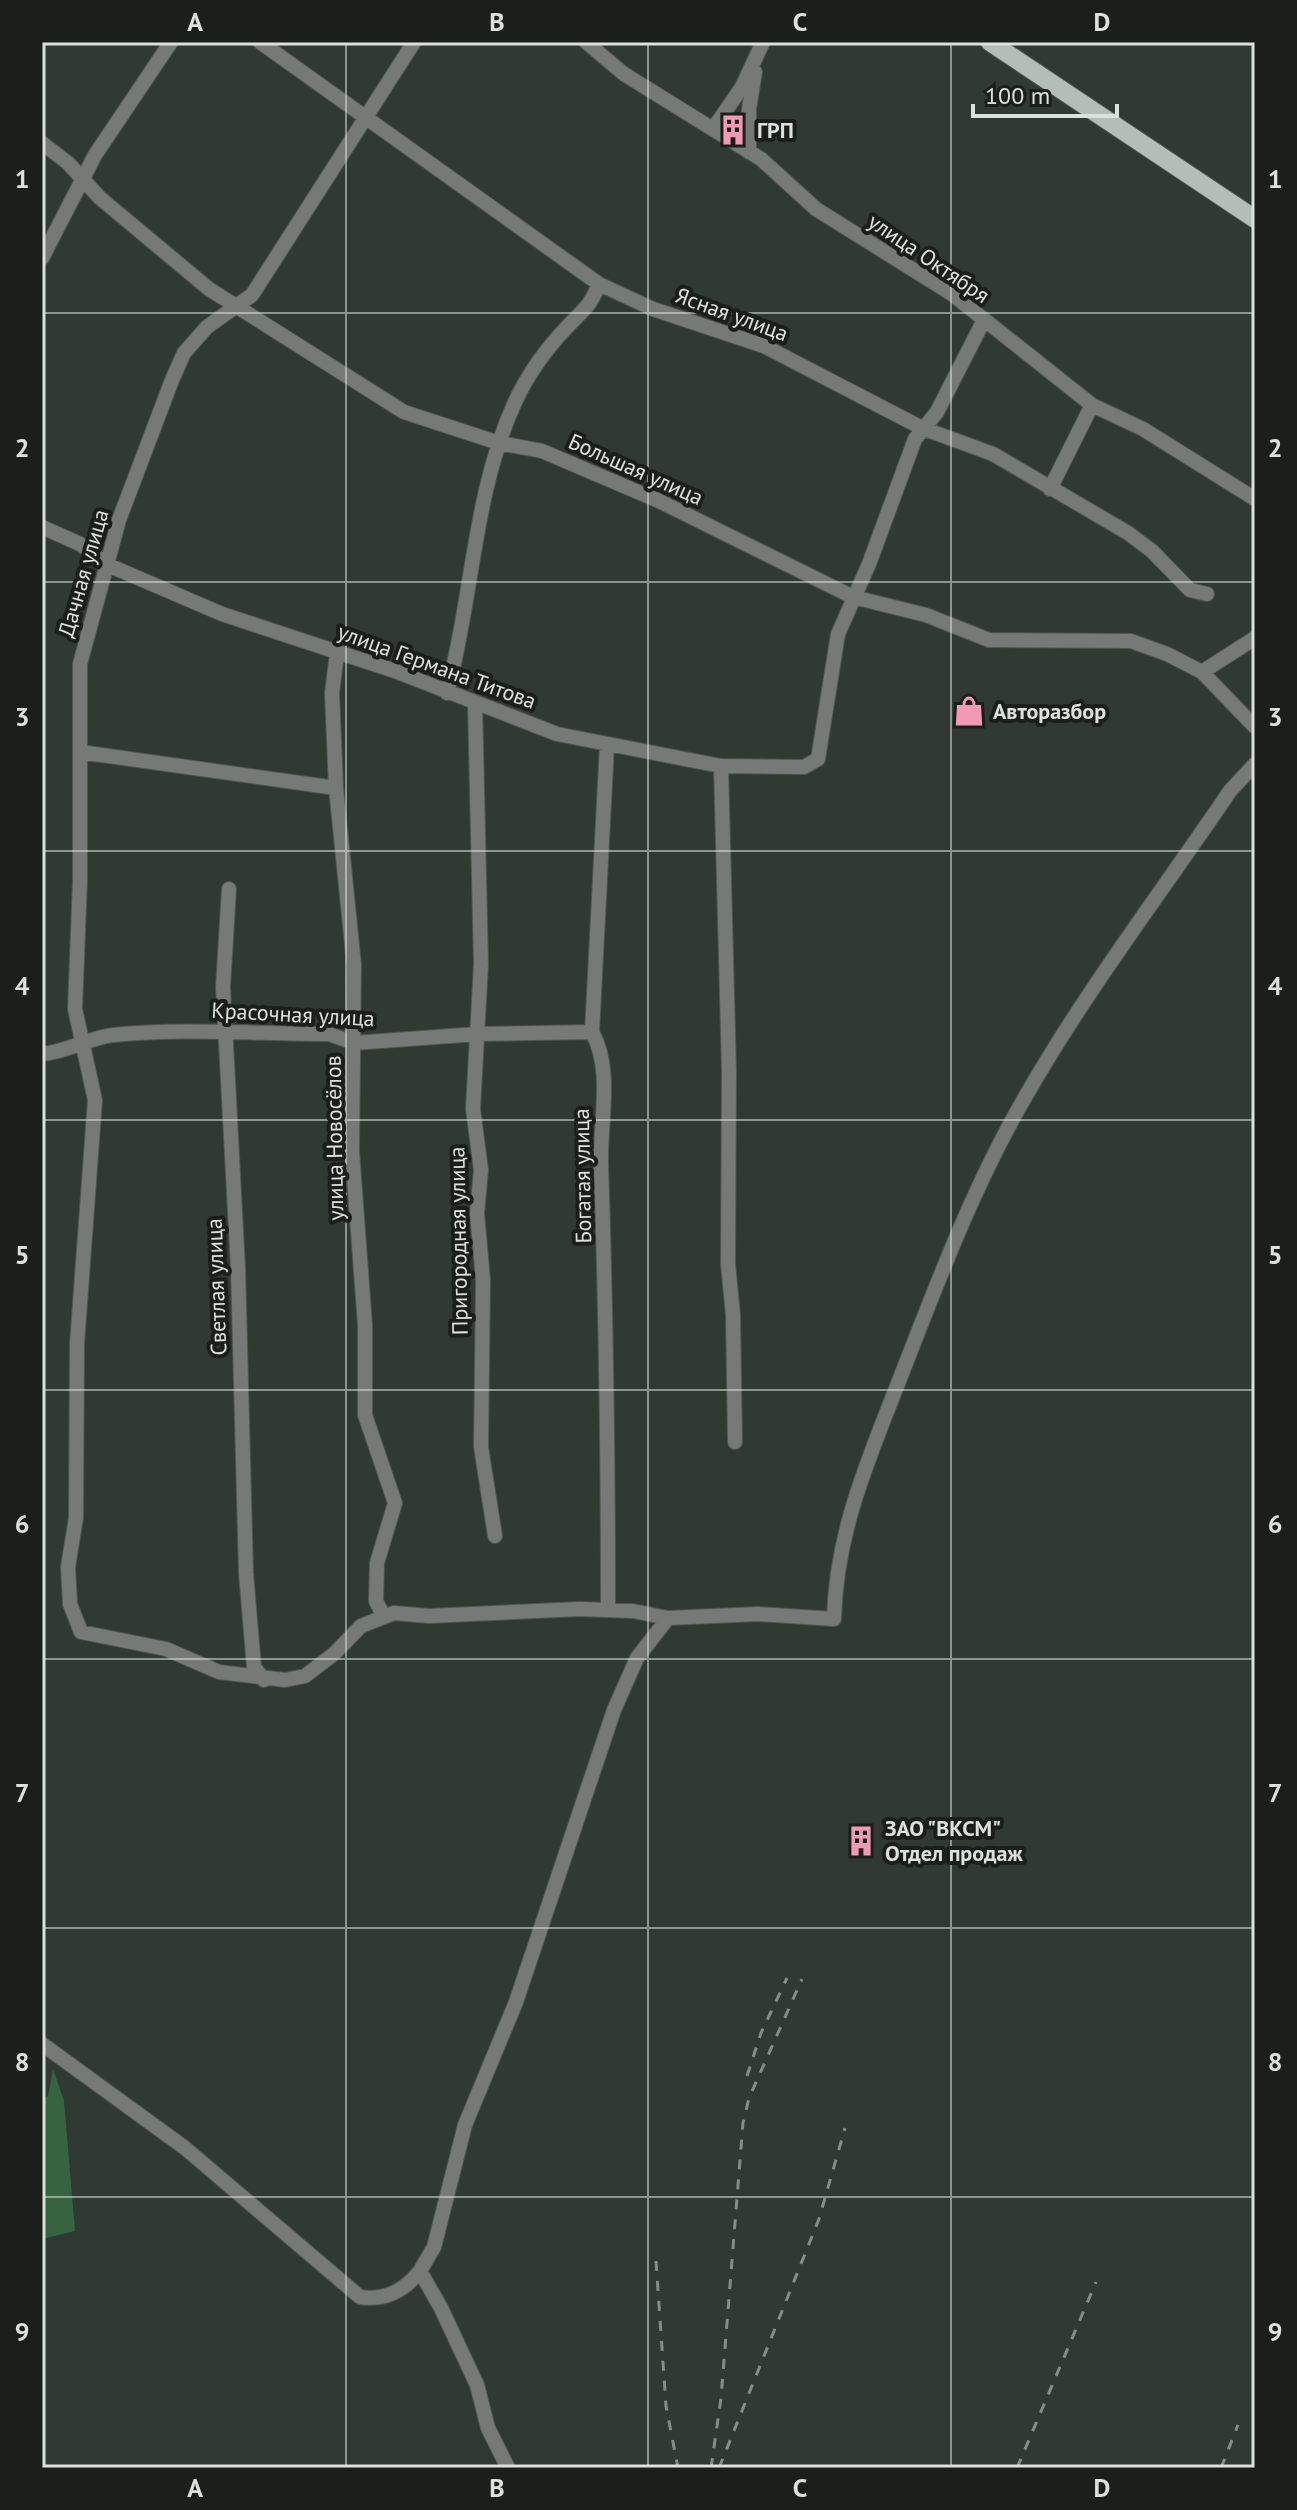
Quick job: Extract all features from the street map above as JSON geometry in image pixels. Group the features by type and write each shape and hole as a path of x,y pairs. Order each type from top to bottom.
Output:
{"main road":[{"path":"990,42 1255,219"}],"street":[{"path":"42,258 95,155 171,42"},
{"name":"Ясная улица","path":"260,42 599,284 653,309 764,346 922,428 993,454 1128,533 1152,551 1190,590 1207,594"},
{"name":"Дачная улица","path":"264,1680 219,1672 166,1649 81,1632 70,1604 68,1567 76,1518 77,1344 95,1100 75,1009 80,664 119,520 184,353 207,327 252,295 414,42"},
{"name":"улица Октября","path":"586,42 624,74 761,159 816,209 952,294 1092,405 1143,429 1255,499"},
{"path":"713,129 742,87 761,49"},
{"path":"749,152 749,109 761,49"},
{"name":"Большая улица","path":"42,143 197,279 404,412 499,443 542,451 646,495 853,597 926,615 989,640 1131,641 1202,672 1255,727"},
{"path":"447,693 463,636 488,473 499,443 516,400 567,326 590,306 599,284"},
{"path":"853,597 869,564 915,439 937,412 984,320"},
{"path":"1050,489 1092,405"},
{"name":"улица Германа Титова","path":"42,527 80,544 108,565 222,614 557,734 721,766 804,767 818,759 823,742 832,658 853,597"},
{"path":"1202,672 1255,638"},
{"name":"улица Новосёлов","path":"337,653 332,693 336,788 354,965 352,1151 365,1325 365,1415 395,1503 377,1563 376,1601 383,1615"},
{"name":"Пригородная улица","path":"475,703 481,964 473,1109 481,1170 477,1213 483,1280 481,1447 495,1536"},
{"name":"Богатая улица","path":"607,745 592,1032 603,1052 601,1160 607,1285 608,1609"},
{"path":"80,752 336,788"},
{"path":"264,1680 305,1676 335,1653 361,1626 383,1615 608,1609 668,1618 758,1614 834,1619 835,1575 844,1528 858,1486 934,1291 1004,1136 1097,987 1230,791 1255,764"},
{"path":"721,766 729,1071 728,1264 733,1315 735,1442"},
{"name":"Светлая улица","path":"229,889 223,987 238,1268 246,1573 254,1667 264,1680"},
{"name":"Красочная улица","path":"42,1054 69,1050 108,1036 170,1031 329,1034 354,1043 477,1034 592,1032"},
{"path":"42,2044 185,2148 360,2297 396,2292 420,2271 434,2247 465,2125 516,2002 614,1710 637,1658 668,1618"},
{"path":"420,2271 477,2385 488,2428 508,2468"}],"green space":[{"path":"53,2069 64,2101 75,2231 42,2239 42,2099 48,2096"}],"railway":[{"path":"747,2076 761,2033 787,1978"},
{"path":"711,2468 721,2398 743,2123 749,2098 802,1979"},
{"path":"719,2468 819,2219 845,2128"},
{"path":"656,2261 666,2406 678,2468"},
{"path":"1017,2468 1096,2282"},
{"path":"1221,2468 1238,2425"}],"place":[{"name":"ГРП","path":"733,130"},
{"name":"Авторазбор","path":"969,711"},
{"name":"ЗАО \"ВКСМ\" Отдел продаж","path":"861,1841"}]}
